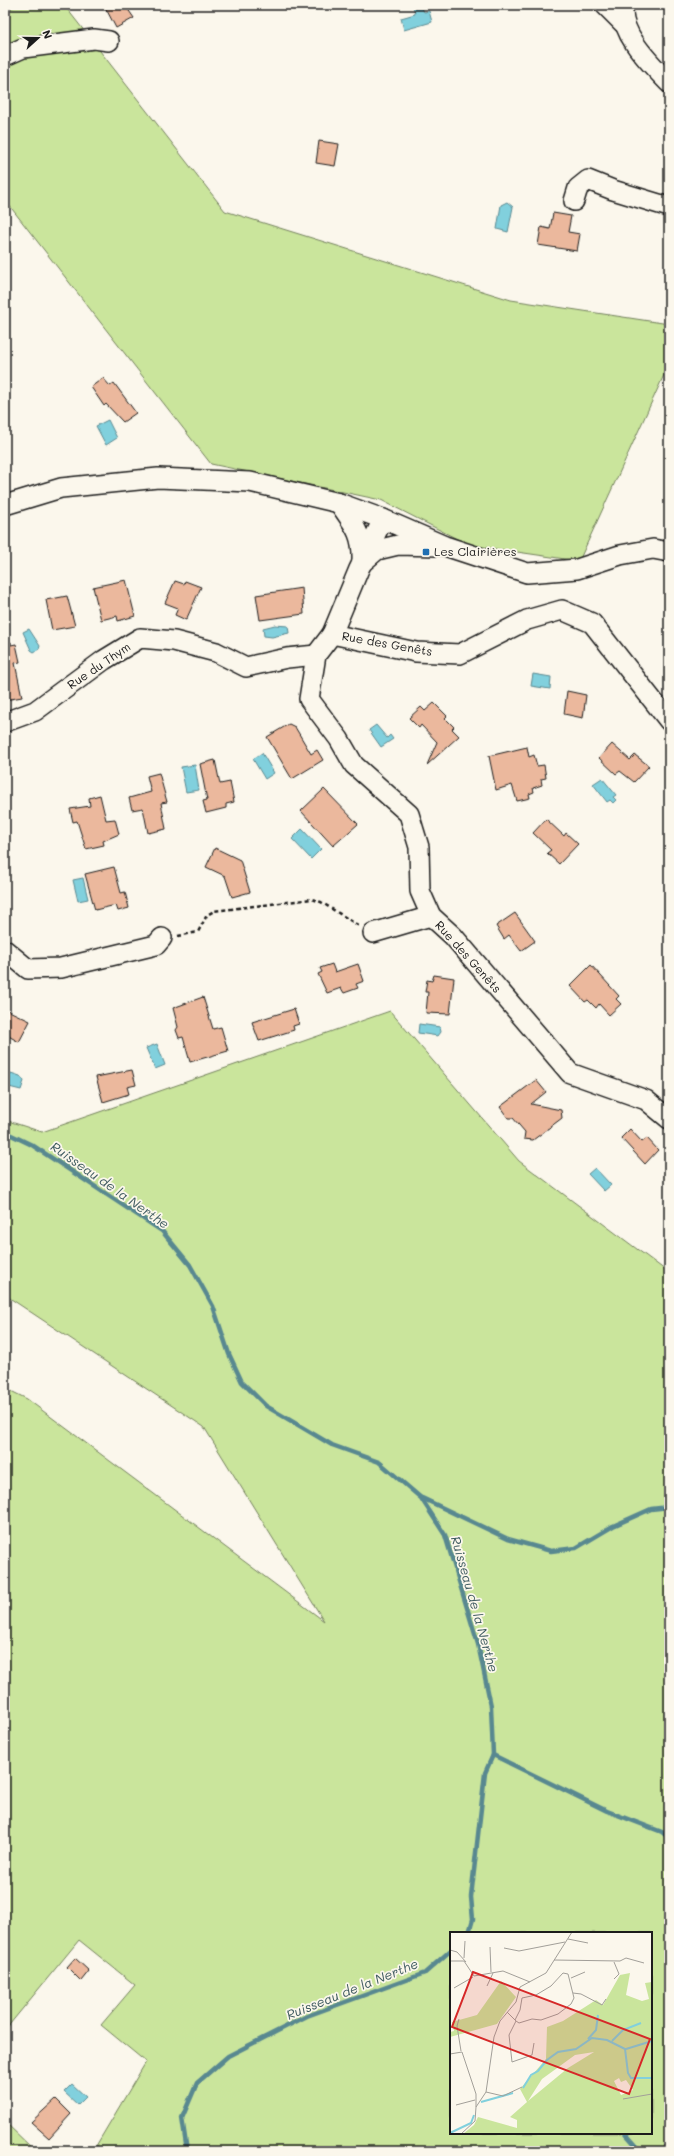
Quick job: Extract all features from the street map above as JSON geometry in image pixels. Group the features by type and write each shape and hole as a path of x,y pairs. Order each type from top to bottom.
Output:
{"street":[{"path":"605,5 624,14 645,57 669,84"},
{"path":"5,56 23,48 94,39 109,41"},
{"path":"574,201 578,188 588,180 613,190 669,207"},
{"path":"5,505 61,488 158,478 250,482 339,503 383,519 445,546 527,573 577,568 620,555 653,549 669,552"},
{"path":"339,503 353,524 362,543 362,563"},
{"name":"Rue des Genêts","path":"383,519 362,563 332,634 316,655 309,699 339,739 354,766 408,814 419,847 420,891 431,916 452,936 570,1073 646,1100 669,1119"},
{"path":"362,563 377,550 398,545 445,546"},
{"name":"Rue des Genêts","path":"332,634 416,652 460,654 527,620 562,610 592,623 669,721"},
{"name":"Rue du Thym","path":"5,722 35,711 104,660 140,638 174,641 216,652 246,667 286,658 316,655"},
{"path":"373,933 431,916"},
{"path":"5,950 28,969 61,968 156,945 162,938"}],"path":[{"path":"162,938 198,932 207,915 214,911 312,899 321,902 373,933"}],"green space":[{"path":"16,5 64,5 225,211 511,300 669,324 669,364 579,561 469,545 381,500 211,464 5,200 5,13"},
{"path":"390,1011 519,1161 669,1273 669,2151 93,2151 146,2062 101,2025 135,1985 79,1940 5,2030 5,1388 27,1399 324,1621 204,1427 5,1295 5,1120 42,1132"},
{"path":"5,2122 35,2151 5,2151"}],"water":[{"path":"413,5 428,5 422,8 424,12 429,11 432,22 404,30 401,18 415,14"},
{"path":"507,202 513,207 508,232 497,229 501,205"},
{"path":"108,420 117,438 106,445 96,426"},
{"path":"275,625 288,626 289,633 272,637 264,636 263,628"},
{"path":"29,629 40,646 39,649 34,652 31,650 23,632"},
{"path":"533,674 551,677 550,689 531,686"},
{"path":"376,725 387,738 390,735 393,739 381,747 369,730"},
{"path":"262,753 274,773 265,779 253,759"},
{"path":"195,765 199,790 186,792 181,767"},
{"path":"602,778 616,795 613,797 616,800 613,803 610,800 607,802 593,784"},
{"path":"302,829 321,849 311,859 292,839"},
{"path":"83,878 88,899 78,901 73,880"},
{"path":"419,1024 440,1027 441,1032 438,1036 418,1033"},
{"path":"157,1044 165,1065 155,1069 146,1048"},
{"path":"11,1073 20,1076 24,1081 21,1090 5,1086 5,1079"},
{"path":"595,1168 611,1185 604,1191 588,1174"},
{"path":"72,2084 86,2097 78,2105 64,2092"}],"building":[{"path":"104,5 125,5 134,18 116,28"},
{"path":"319,141 339,144 335,166 316,163"},
{"path":"553,213 571,216 568,232 580,234 577,251 538,245 541,227 550,229"},
{"path":"103,378 110,386 114,383 136,413 123,422 106,404 104,406 91,387"},
{"path":"126,580 135,616 118,621 117,616 101,620 93,587"},
{"path":"175,581 184,584 185,581 201,587 186,620 175,615 178,608 165,603"},
{"path":"302,588 304,614 260,620 256,595"},
{"path":"67,596 75,626 52,630 46,600"},
{"path":"11,642 11,645 16,644 20,662 15,663 22,697 5,700 5,643"},
{"path":"567,691 586,695 583,718 564,714"},
{"path":"434,703 447,716 445,718 454,727 452,729 459,736 427,765 437,742 421,725 419,728 409,718 421,707 425,711"},
{"path":"289,724 295,727 311,754 317,750 323,760 292,779 267,737"},
{"path":"612,744 630,760 635,755 649,766 634,782 620,771 616,774 599,758"},
{"path":"527,747 529,757 534,755 537,766 544,765 546,778 541,779 542,785 533,788 534,792 529,794 530,798 517,801 512,785 496,790 489,756"},
{"path":"215,760 220,784 230,782 234,802 226,804 226,808 206,813 203,801 207,800 200,764"},
{"path":"159,773 167,802 161,803 166,829 148,833 143,808 132,810 129,798 151,792 147,776"},
{"path":"324,789 358,824 333,846 301,811"},
{"path":"100,795 106,820 115,819 119,834 103,841 104,845 86,849 77,821 73,822 70,809 90,806 89,798"},
{"path":"546,819 564,836 566,833 578,844 559,864 547,853 551,850 533,833"},
{"path":"215,848 240,860 250,892 232,897 225,876 206,867"},
{"path":"114,867 121,893 125,892 129,908 118,911 116,905 95,910 85,874"},
{"path":"515,913 535,941 521,951 509,935 504,939 496,926"},
{"path":"332,964 335,972 358,964 364,981 356,984 358,988 344,993 341,988 327,993 318,974 322,972 320,968"},
{"path":"591,965 619,996 616,999 621,1004 609,1015 599,1004 596,1008 588,1000 585,1002 570,986"},
{"path":"434,975 454,978 450,1014 426,1013 428,992 425,992 427,980 432,981"},
{"path":"203,997 213,1029 221,1027 228,1051 190,1062 183,1037 179,1038 176,1030 178,1027 173,1008"},
{"path":"5,1009 30,1021 19,1042 5,1034"},
{"path":"294,1009 299,1024 293,1026 294,1030 259,1041 252,1022"},
{"path":"132,1070 136,1085 127,1087 129,1094 103,1102 96,1077"},
{"path":"536,1080 546,1092 531,1104 561,1110 562,1118 533,1140 524,1139 525,1132 513,1118 508,1118 500,1107"},
{"path":"630,1129 642,1142 647,1138 658,1150 645,1164 621,1138"},
{"path":"75,1958 89,1971 81,1981 67,1967"},
{"path":"56,2099 71,2114 49,2138 31,2122"}],"waterway":[{"name":"Ruisseau de la Nerthe","path":"5,1132 32,1145 162,1231 190,1265 213,1306 229,1354 242,1382 266,1406 332,1445 379,1462 421,1498 445,1535 478,1644 491,1706 493,1755 485,1773 471,1897 473,1919 469,1932"},
{"path":"422,1498 508,1539 551,1551 576,1548 613,1526 651,1509 669,1507"},
{"path":"493,1755 607,1811 662,1832 669,1838"},
{"name":"Ruisseau de la Nerthe","path":"187,2151 182,2118 197,2083 228,2056 307,2016 425,1973 450,1951"},
{"path":"626,2134 641,2151"}],"place":[{"name":"Les Clairières","path":"426,552"}]}
